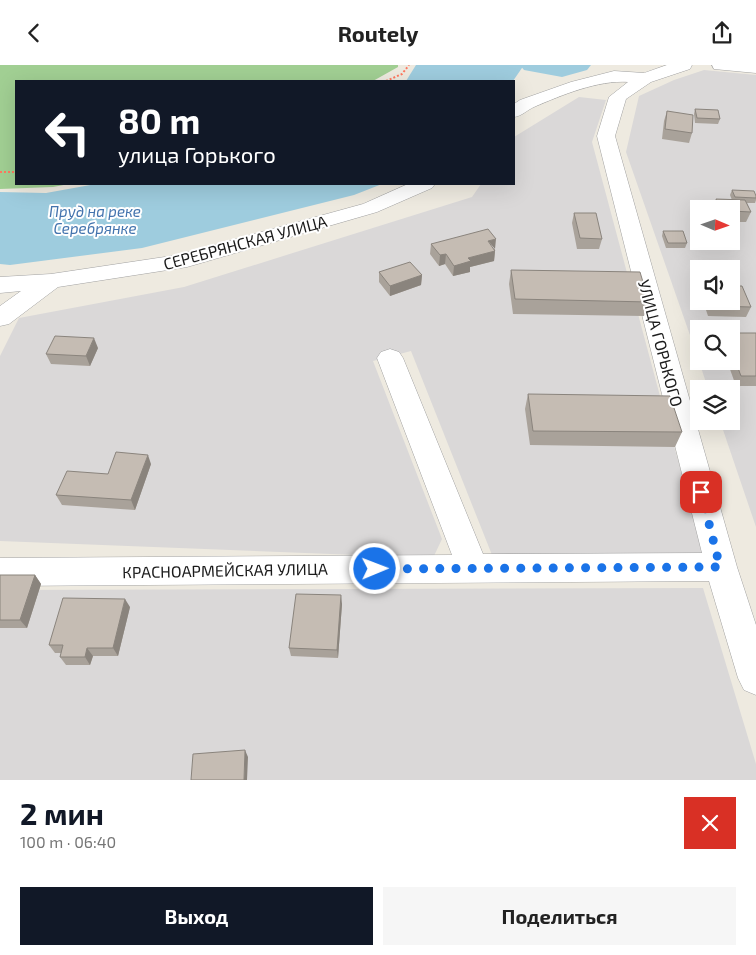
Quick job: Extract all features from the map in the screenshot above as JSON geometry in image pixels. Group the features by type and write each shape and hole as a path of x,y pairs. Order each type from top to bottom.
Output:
{"street":[{"path":"515,112 526,104 577,86 614,76 645,78 684,65"},
{"path":"720,65 756,68"},
{"name":"УЛИЦА ГОРЬКОГО","path":"645,78 618,97 606,136 720,567 756,678"},
{"name":"СЕРЕБРЯНСКАЯ УЛИЦА","path":"0,285 51,281 179,262 370,208 423,185"},
{"path":"0,318 51,281"},
{"path":"390,358 473,568"},
{"name":"КРАСНОАРМЕЙСКАЯ УЛИЦА","path":"0,572 720,567"}],"path":[{"path":"388,80 402,74 409,65"},
{"path":"0,172 15,172"}],"shaded area":[{"path":"704,70 756,75 756,527 723,430 740,430 740,380 705,380 702,370 740,370 740,320 690,320 690,335 626,152 639,96 674,80"},
{"path":"579,97 606,100 592,142 664,411 706,558 492,555 411,351 373,361 442,539 433,558 0,541 0,356 19,318 184,287 472,197 480,185 515,185 515,136"},
{"path":"703,588 756,764 756,780 0,780 0,590"}],"green space":[{"path":"0,65 398,65 398,67 375,80 15,80 15,185 64,185 0,189"}],"water":[{"path":"416,65 524,65 514,80 407,80"},
{"name":"Пруд на реке Серебрянке","path":"90,185 379,185 354,195 142,248 10,265 0,264 0,192 46,193"}],"building":[{"path":"695,109 718,110 720,119 697,118"},
{"path":"667,111 693,115 692,133 665,129"},
{"path":"732,190 754,191 756,198 735,197"},
{"path":"716,199 745,200 751,212 740,211 740,200"},
{"path":"574,213 596,213 602,239 580,238"},
{"path":"488,229 496,239 488,241 495,251 468,258 471,261 454,266 446,254 440,255 431,244"},
{"path":"663,231 683,231 687,243 668,243"},
{"path":"410,262 422,275 390,286 379,272"},
{"path":"511,270 640,272 649,302 515,299"},
{"path":"740,286 742,286 751,307 740,307"},
{"path":"740,333 756,333 756,376 741,376 739,370"},
{"path":"55,336 94,338 86,356 46,354"},
{"path":"528,394 670,396 682,432 533,431"},
{"path":"116,452 148,455 131,500 56,495 67,471 108,474"},
{"path":"0,575 35,575 20,620 0,620"},
{"path":"296,594 341,595 337,650 289,648"},
{"path":"63,598 125,599 113,648 87,648 85,657 60,657 63,645 49,645"},
{"path":"245,750 244,780 191,780 193,754"}],"waterway":[{"path":"533,65 562,69 578,65"}],"route":[{"path":"375,569 720,567 701,492"}]}
